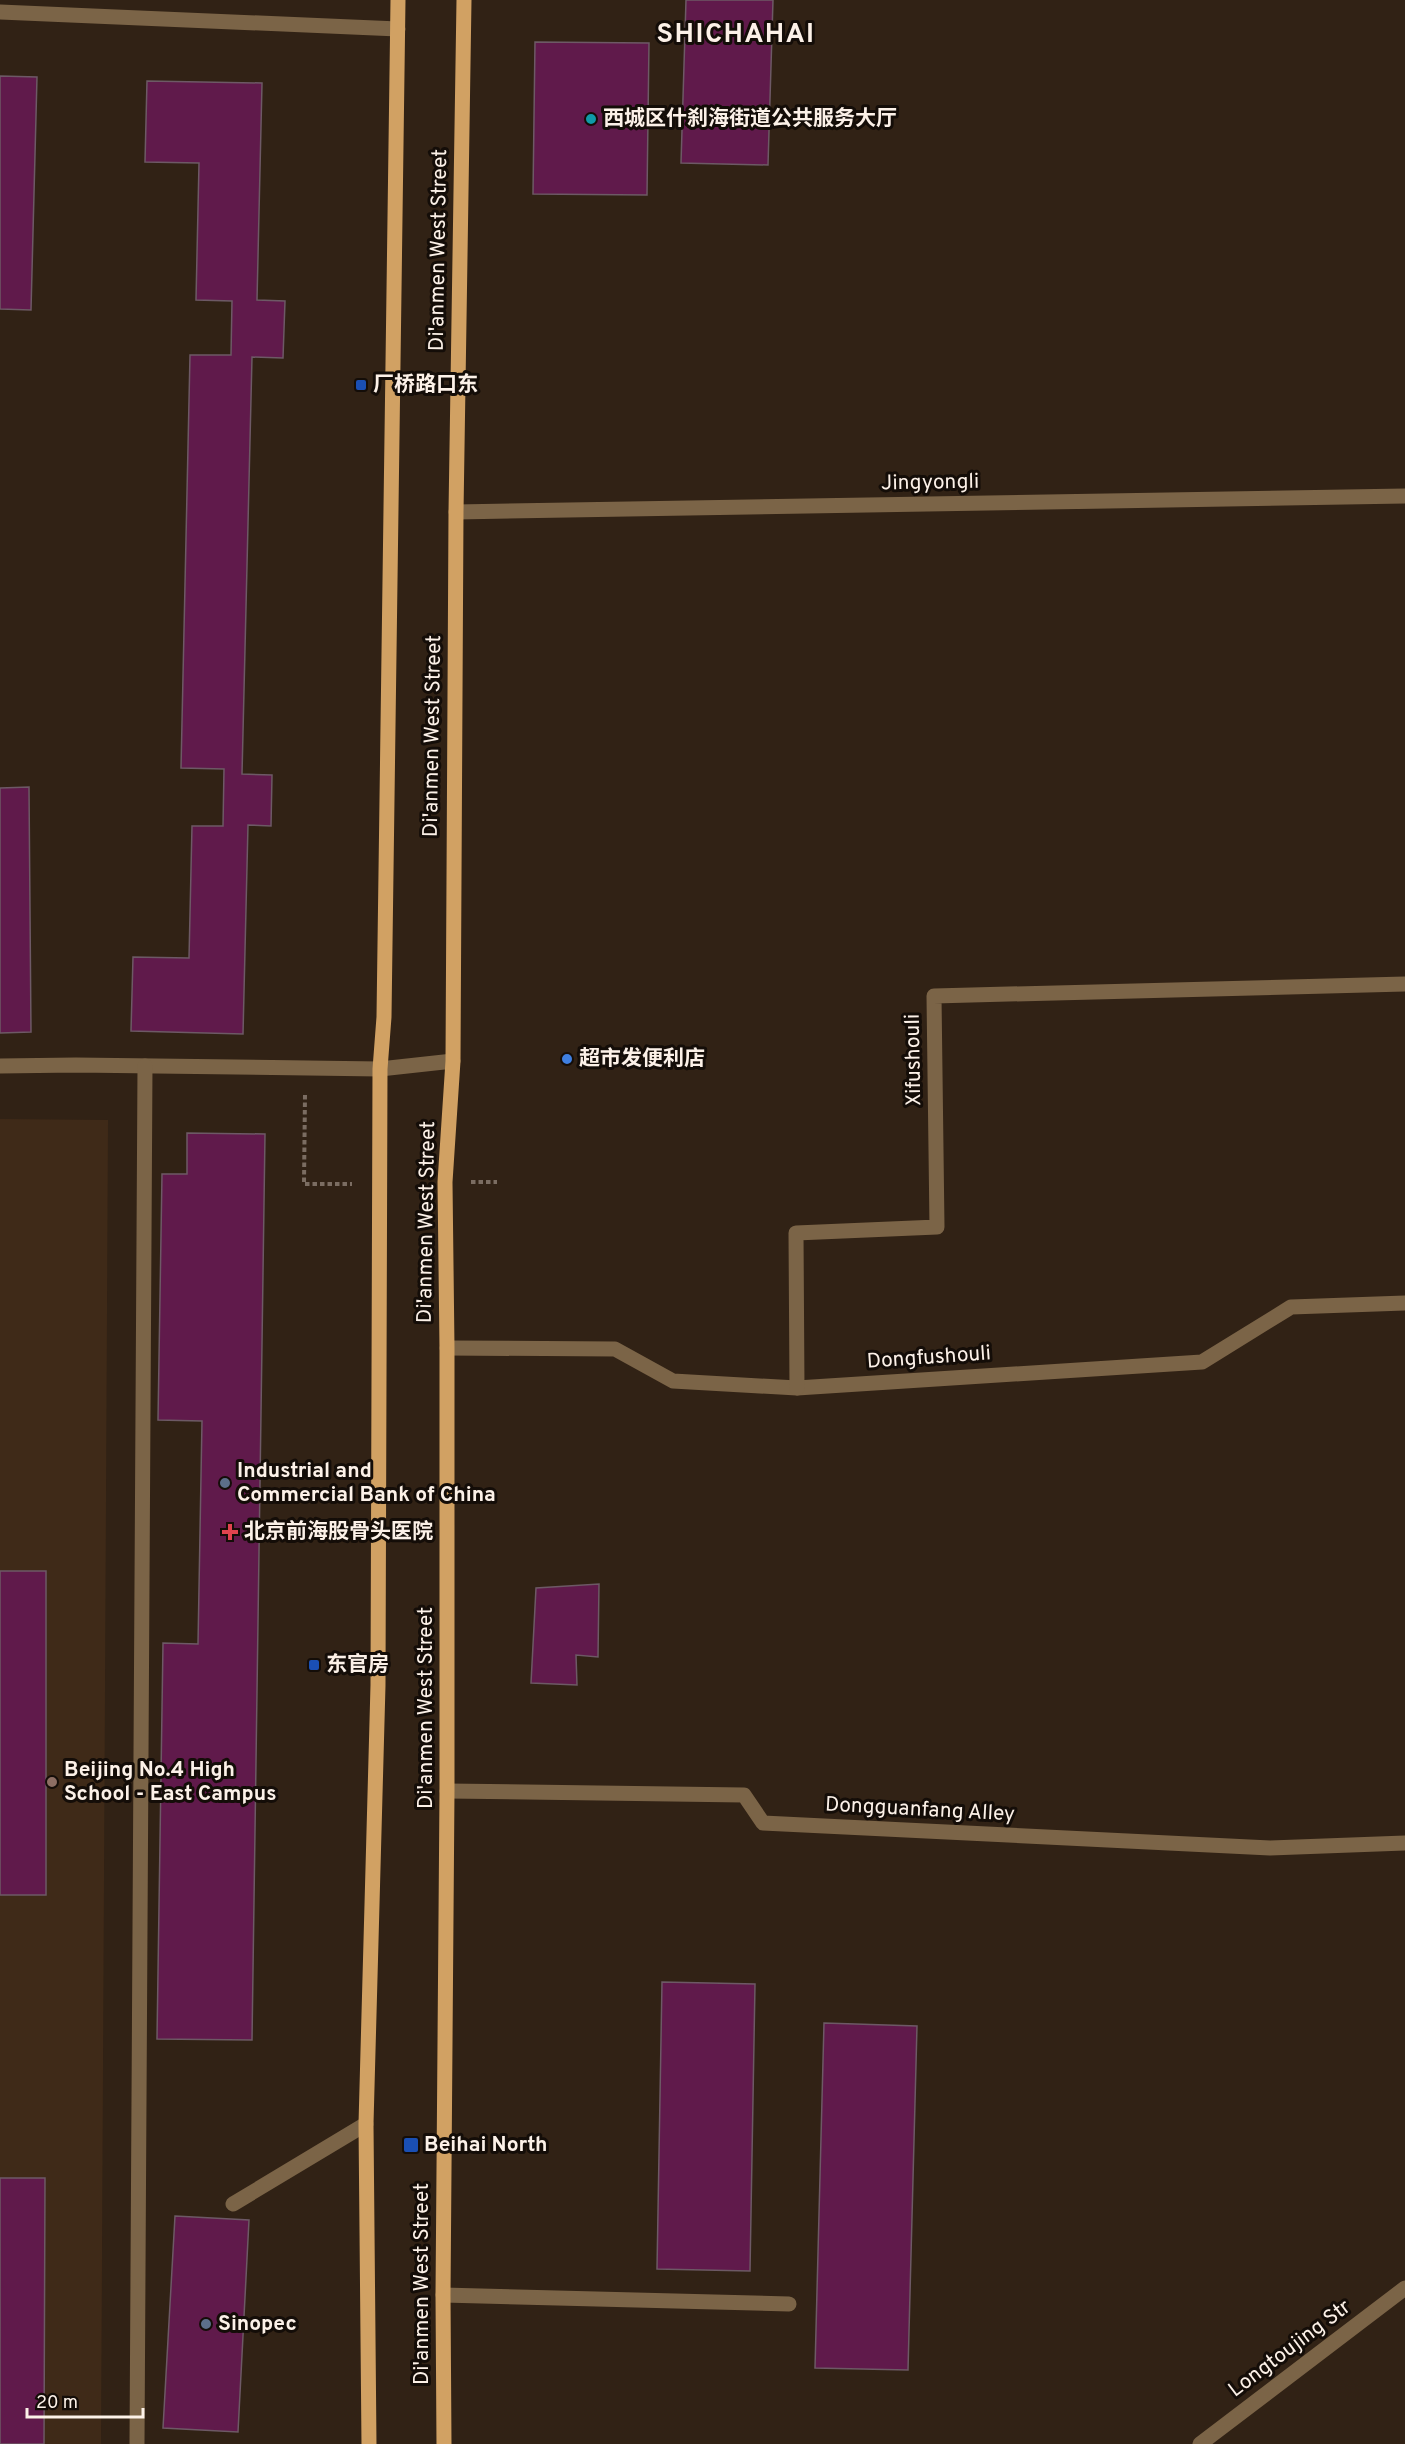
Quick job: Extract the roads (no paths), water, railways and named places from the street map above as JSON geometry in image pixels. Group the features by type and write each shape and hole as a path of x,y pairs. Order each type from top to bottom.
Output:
{"main road":[{"path":"369,2444 366,2124 378,1685 380,1069 384,1017 398,0"},
{"name":"Di'anmen West Street","path":"444,2444 442,2295 447,1791 445,1182 453,1061 456,512 464,0"}],"street":[{"path":"0,12 398,29"},
{"name":"Jingyongli","path":"456,512 1405,496"},
{"name":"Xifushouli","path":"797,1388 796,1233 937,1227 934,996 1405,984"},
{"path":"0,1066 380,1069 453,1061"},
{"path":"137,2444 145,1066"},
{"name":"Dongfushouli","path":"447,1348 615,1349 673,1381 797,1388 1202,1362 1291,1307 1405,1303"},
{"name":"Dongguanfang Alley","path":"447,1791 744,1795 763,1823 1270,1848 1405,1844"},
{"path":"233,2204 366,2124"},
{"name":"Longtoujing Str","path":"1200,2444 1405,2288"},
{"path":"442,2295 789,2304"}],"place":[{"name":"西城区什刹海街道公共服务大厅","path":"591,119"},
{"name":"厂桥路口东","path":"361,385"},
{"name":"超市发便利店","path":"567,1059"},
{"name":"Industrial and Commercial Bank of China","path":"225,1483"},
{"name":"北京前海股骨头医院","path":"230,1532"},
{"name":"东官房","path":"314,1665"},
{"name":"Beijing No.4 High School - East Campus","path":"52,1782"},
{"name":"Beihai North","path":"411,2145"},
{"name":"Sinopec","path":"206,2324"}],"district":[{"name":"SHICHAHAI","path":"736,35"}]}
